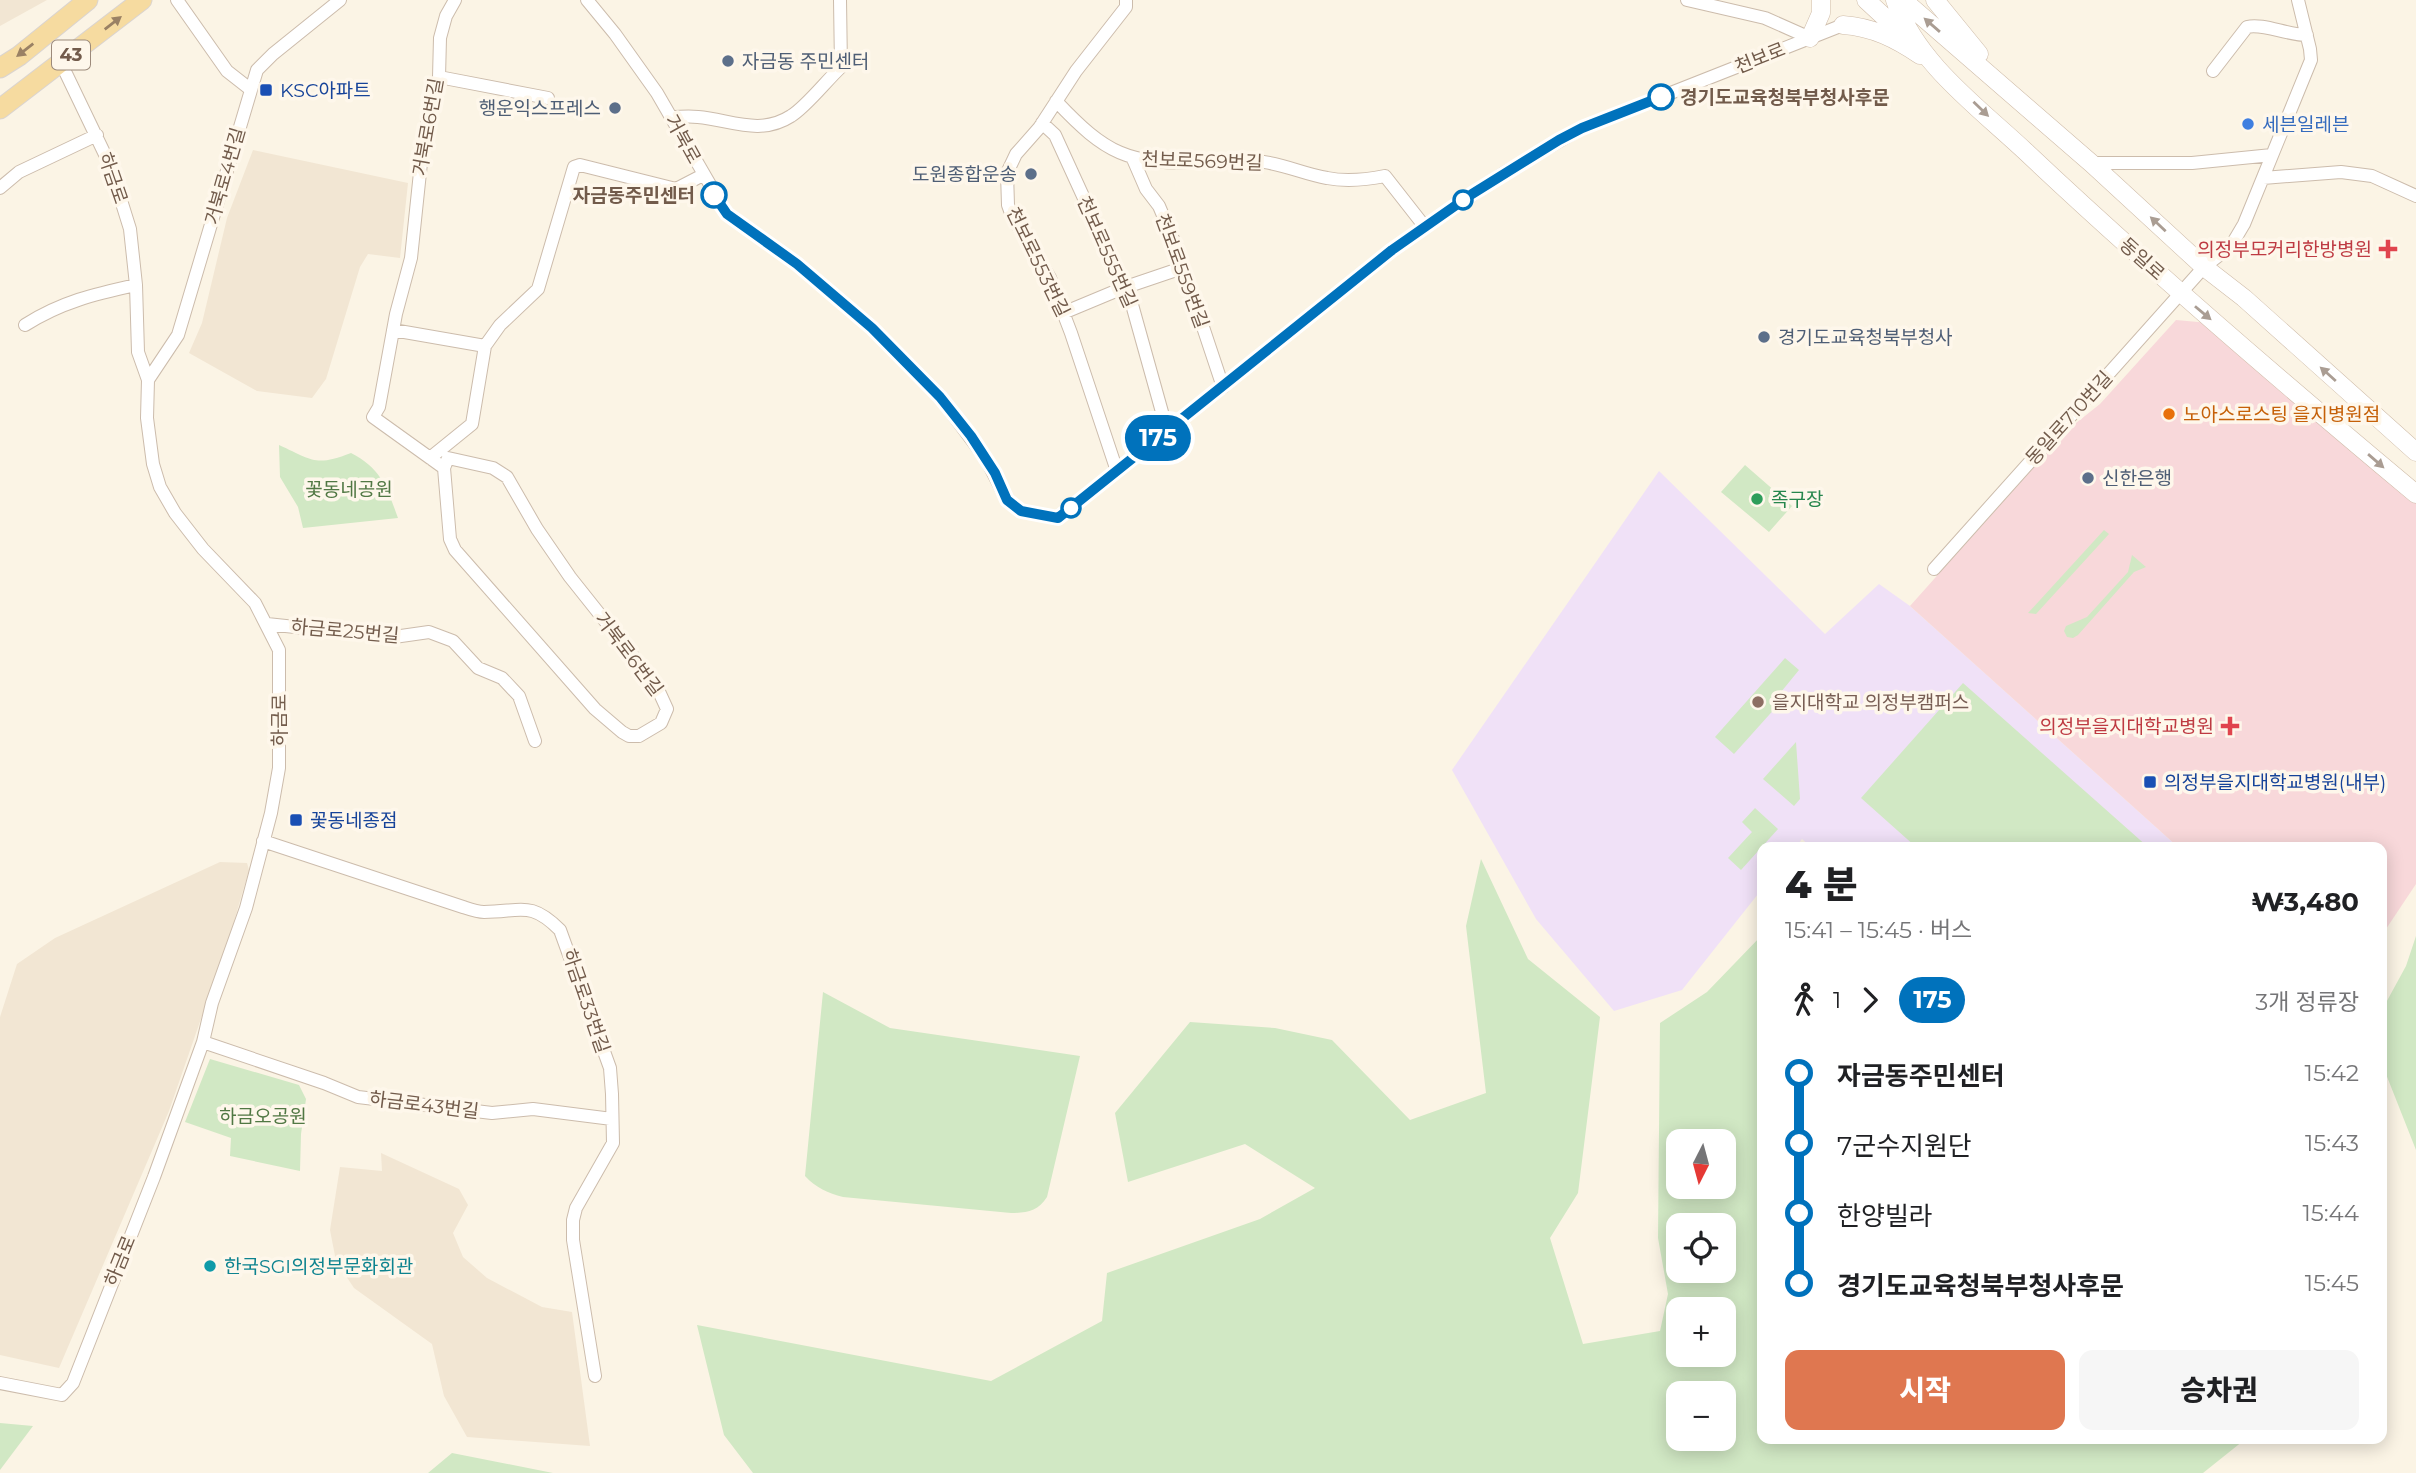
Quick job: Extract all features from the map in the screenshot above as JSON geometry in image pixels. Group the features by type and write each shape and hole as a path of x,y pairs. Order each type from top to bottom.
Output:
{"main road":[{"name":"43","path":"0,68 19,56 88,0"},
{"name":"43","path":"0,109 142,0"}],"street":[{"path":"177,0 227,71 250,89"},
{"name":"거북로4번길","path":"148,380 178,335 257,70 272,54 340,0"},
{"name":"거북로6번길","path":"444,468 448,458 460,459 493,468 506,477 570,577 656,685 667,709 661,723 639,736 629,736 604,716 455,550 450,539 444,468 373,417 379,407 393,330 411,258 423,144 439,77 440,38 446,16 455,0"},
{"name":"거북로","path":"587,0 657,93 727,214 797,264 872,328 940,397 971,436 995,473 1007,500 1021,511 1058,518"},
{"path":"671,117 697,117 748,127 770,127 793,116 841,67 840,0"},
{"name":"천보로553번길","path":"1117,471 1050,278 1012,216 1008,205 1007,173 1016,154 1042,123 1076,71 1126,7 1126,0"},
{"path":"1687,0 1765,18 1810,38 1821,13 1821,0"},
{"path":"1935,0 2020,102"},
{"name":"동일로710번길","path":"1934,569 2180,293 2204,267 2231,246 2244,224 2311,60 2298,0"},
{"path":"1843,25 1887,3 1932,62"},
{"name":"동일로","path":"1887,3 2020,102 2416,452"},
{"path":"1843,25 1864,27 1888,36 1932,62"},
{"name":"천보로","path":"1058,518 1382,258 1504,173 1582,128 1843,25"},
{"path":"2213,71 2247,27 2256,25 2293,35 2307,35"},
{"name":"동일로","path":"1932,62 2180,293 2416,494"},
{"name":"하금로","path":"0,1383 62,1395 73,1383 154,1177 203,1042 212,1003 246,908 271,813 279,768 279,650 254,603 203,549 175,513 160,488 153,464 147,418 148,380 138,352 136,285 130,229 110,165 61,64"},
{"path":"439,77 548,98"},
{"name":"천보로569번길","path":"1056,102 1073,120 1109,149 1133,159 1179,163 1255,160 1327,178 1356,181 1385,176 1425,227"},
{"name":"천보로555번길","path":"1042,123 1055,135 1130,301 1167,430"},
{"path":"0,188 19,172 97,135"},
{"path":"2091,163 2192,163 2273,155"},
{"name":"천보로559번길","path":"1133,159 1146,189 1159,206 1223,387"},
{"path":"430,457 472,424 485,346 500,325 538,289 574,167 580,165 676,188 703,175"},
{"path":"2263,178 2341,172 2372,176 2416,196"},
{"path":"1063,313 1123,288 1182,268"},
{"path":"25,325 44,313 81,297 136,285"},
{"path":"393,330 485,346"},
{"name":"하금로25번길","path":"267,624 323,630 354,630 387,638 429,632 453,641 478,668 502,678 519,696 535,741"},
{"name":"하금로33번길","path":"263,841 463,907 483,912 518,908 532,910 548,917 560,930 610,1068 613,1143 576,1208 573,1220 573,1240 595,1376"},
{"name":"하금로43번길","path":"203,1042 358,1097 492,1113 533,1109 612,1119"}],"shaded area":[{"path":"0,0 47,0 0,26"},
{"name":"KSC아파트","path":"253,150 408,183 400,258 368,254 360,267 326,379 312,398 257,391 189,353 202,323 227,218"},
{"name":"의정부을지대학교병원","path":"2176,320 2209,323 2416,503 2416,884 2387,928 2387,842 2172,842 1910,606 2066,431 2100,404"},
{"name":"을지대학교 의정부캠퍼스","path":"1659,471 1825,634 1879,584 1910,606 2172,842 1805,842 1802,839 1800,842 1757,842 1757,895 1682,990 1614,1011 1536,919 1452,770"},
{"path":"220,862 247,863 249,870 230,935 169,1111 59,1368 0,1355 0,1017 17,964 55,938"},
{"path":"381,1153 459,1189 468,1205 453,1233 463,1257 487,1278 542,1307 572,1312 590,1446 467,1437 444,1396 432,1344 354,1288 336,1261 330,1230 340,1167 382,1171"}],"green space":[{"name":"꽃동네공원","path":"279,445 314,460 329,460 351,453 361,459 382,480 398,518 303,528 298,507 280,477"},
{"name":"족구장","path":"1745,465 1792,506 1769,532 1721,492"},
{"path":"2104,530 2109,534 2036,614 2028,613"},
{"path":"2132,555 2146,567 2134,572 2078,635 2067,637 2064,631 2066,626 2087,617 2128,572"},
{"path":"1785,658 1799,670 1781,692 1786,696 1734,754 1715,737"},
{"path":"1963,683 2142,842 1910,842 1861,798"},
{"path":"1796,742 1800,799 1794,806 1763,779"},
{"path":"1755,808 1778,829 1766,842 1757,842 1757,852 1741,870 1728,858 1752,832 1742,822"},
{"path":"1481,859 1528,959 1600,1017 1578,1193 1550,1238 1583,1344 1660,1331 1666,1303 1666,1367 1736,1367 1736,1297 1667,1297 1666,1283 1736,1283 1736,1213 1666,1213 1666,1283 1658,1238 1660,1023 1707,992 1757,940 1757,1444 2239,1444 2203,1473 753,1473 724,1435 697,1325 991,1381 1102,1321 1107,1273 1260,1219 1315,1188 1245,1144 1128,1182 1115,1113 1190,1022 1275,1028 1332,1040 1410,1120 1486,1093 1466,926"},
{"path":"2416,936 2416,1150 2387,1077 2387,1001 2406,966"},
{"path":"823,992 890,1028 1080,1056 1044,1202 1032,1210 1011,1213 843,1197 822,1190 809,1180 805,1176"},
{"name":"하금오공원","path":"210,1059 299,1085 306,1099 300,1171 230,1156 231,1138 185,1122"},
{"path":"0,1423 33,1426 0,1470"},
{"path":"452,1453 553,1473 428,1473"}],"bus line":[{"name":"175","path":"714,195 727,214 797,264 872,328 940,397 971,436 995,473 1007,500 1021,511 1058,518 1392,250 1472,194 1516,165 1582,128 1661,97"}],"place":[{"name":"자금동 주민센터","path":"728,61"},
{"name":"KSC아파트","path":"266,90"},
{"name":"경기도교육청북부청사후문","path":"1661,97"},
{"name":"행운익스프레스","path":"615,108"},
{"name":"세븐일레븐","path":"2248,124"},
{"name":"도원종합운송","path":"1031,174"},
{"name":"자금동주민센터","path":"714,195"},
{"name":"의정부모커리한방병원","path":"2388,249"},
{"name":"경기도교육청북부청사","path":"1764,337"},
{"name":"노아스로스팅 을지병원점","path":"2169,414"},
{"name":"신한은행","path":"2088,478"},
{"name":"족구장","path":"1757,499"},
{"name":"을지대학교 의정부캠퍼스","path":"1758,702"},
{"name":"의정부을지대학교병원","path":"2230,726"},
{"name":"의정부을지대학교병원(내부)","path":"2150,782"},
{"name":"꽃동네종점","path":"296,820"},
{"name":"한국SGI의정부문화회관","path":"210,1266"}]}
